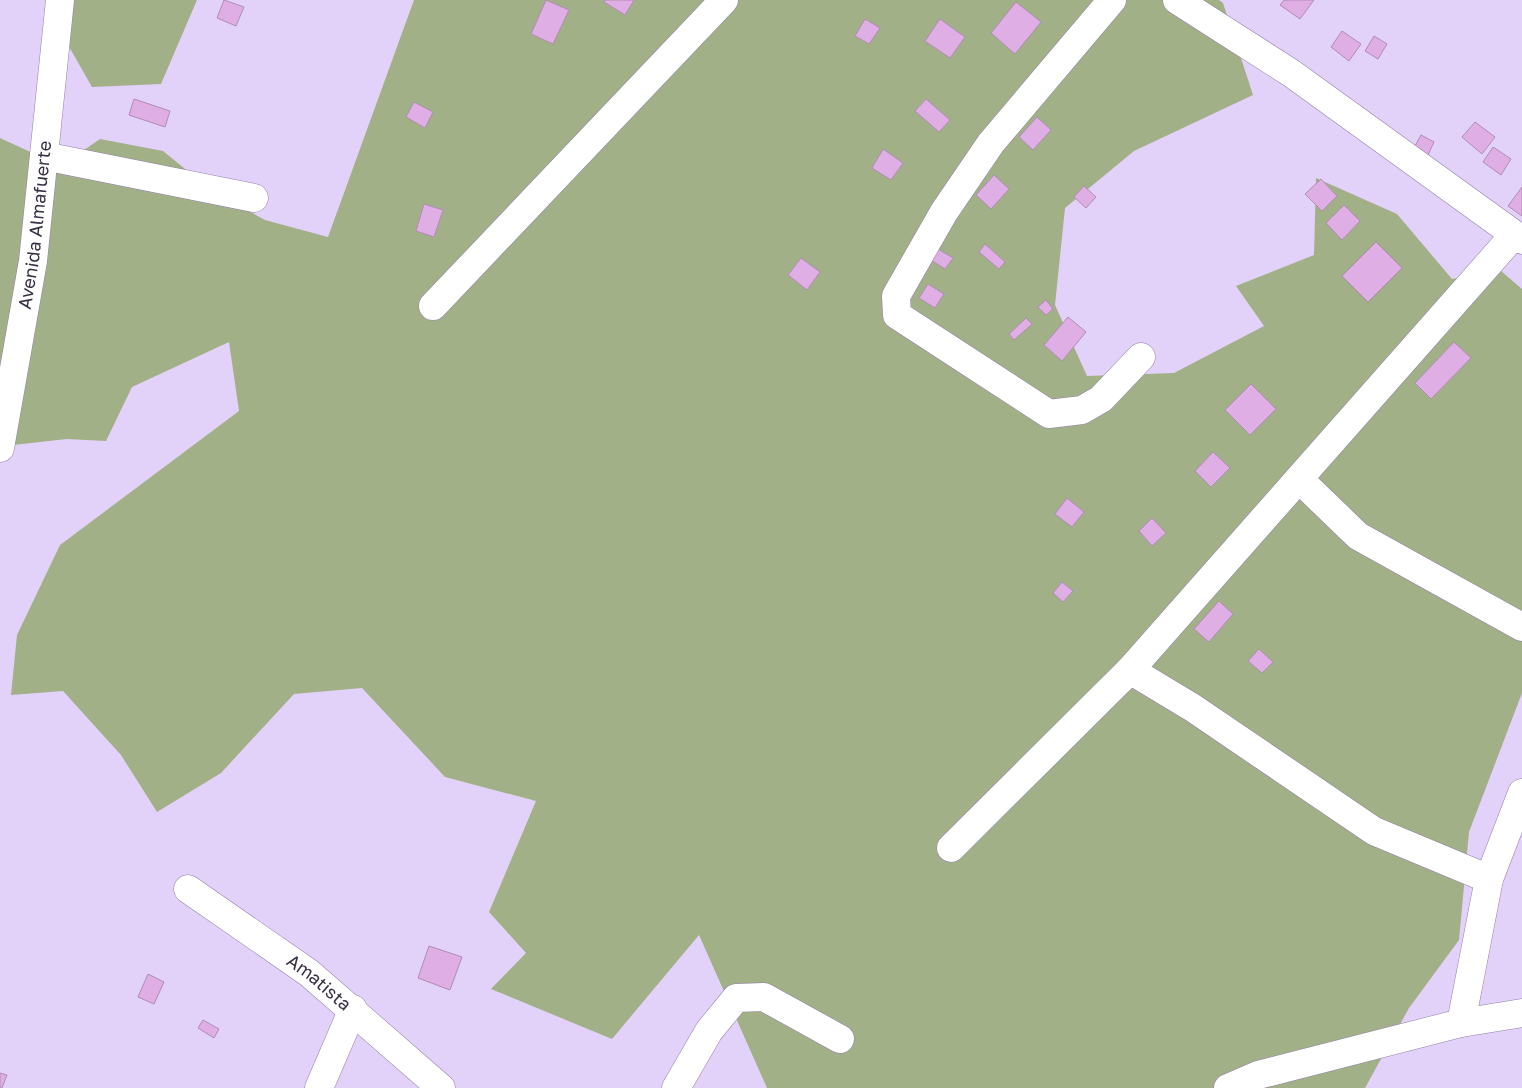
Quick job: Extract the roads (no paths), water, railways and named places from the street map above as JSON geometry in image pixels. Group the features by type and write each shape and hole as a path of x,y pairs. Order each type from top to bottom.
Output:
{"street":[{"name":"Avenida Almafuerte","path":"0,448 33,261 60,0"},
{"path":"433,306 724,0"},
{"path":"1112,0 990,143 944,212 896,296 898,315 1049,414 1082,410 1101,400 1141,358"},
{"path":"951,848 1130,670 1299,479 1518,238 1291,73 1177,0"},
{"path":"44,156 254,198"},
{"path":"1299,479 1358,536 1522,627"},
{"path":"1130,670 1193,708 1374,831 1489,880"},
{"path":"1461,1023 1489,880 1522,793"},
{"name":"Amatista","path":"188,889 309,974 353,1009 441,1088"},
{"path":"676,1088 709,1031 736,998 764,996 840,1039"},
{"path":"319,1088 353,1009"},
{"path":"1228,1088 1258,1075 1461,1023 1522,1013"}]}
